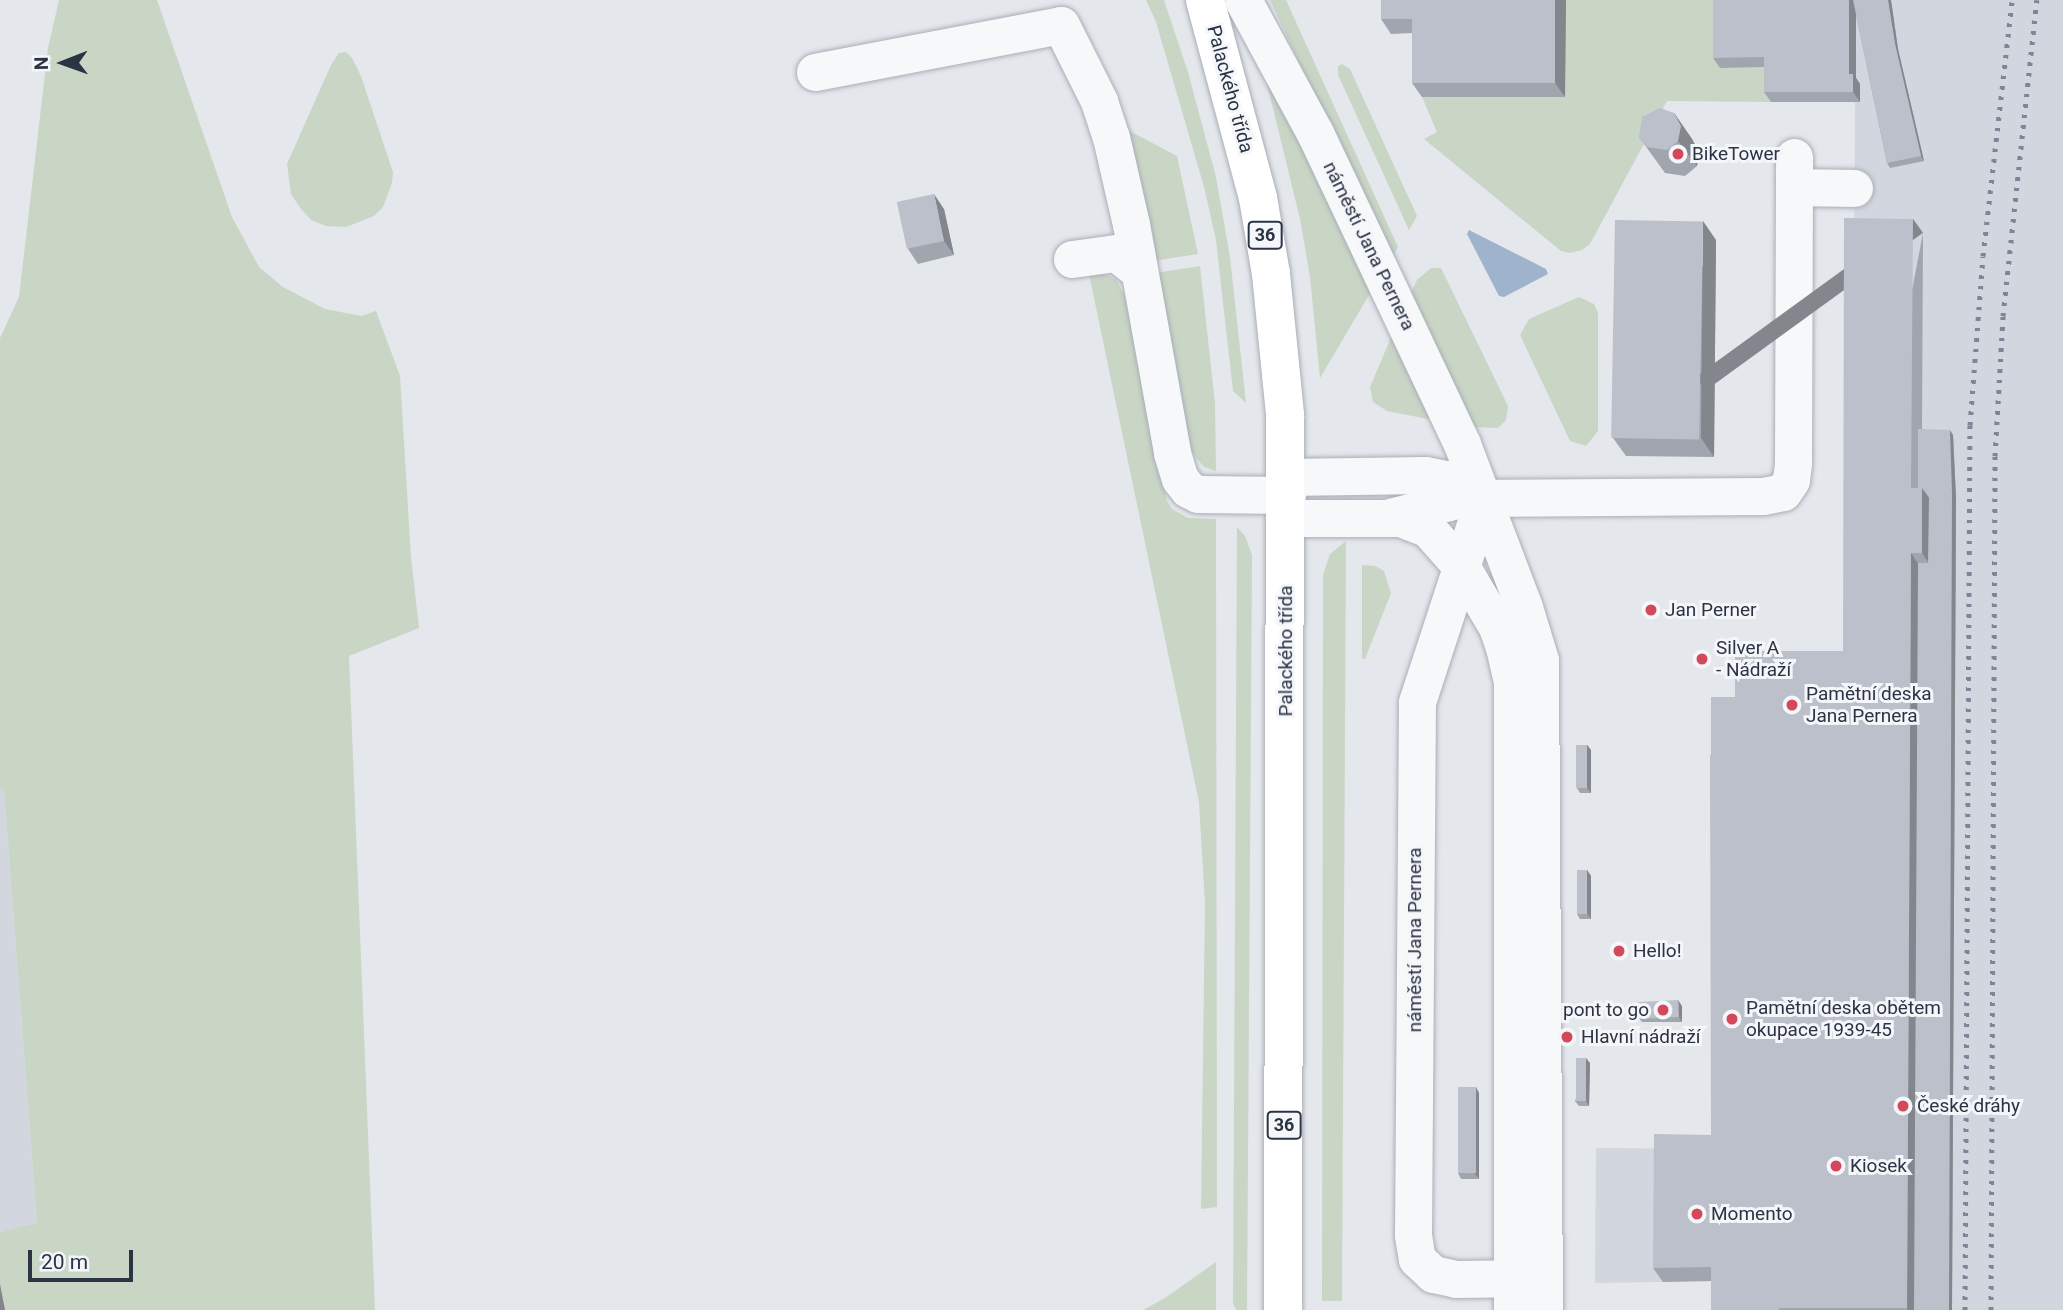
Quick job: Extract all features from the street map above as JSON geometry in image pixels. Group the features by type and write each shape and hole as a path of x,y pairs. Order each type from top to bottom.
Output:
{"main road":[{"name":"Palackého třída","path":"1205,0 1245,143 1271,274 1282,371 1287,497 1283,1310"}],"lane":[{"name":"náměstí Jana Pernera","path":"1243,0 1339,182 1457,432 1484,497 1524,607 1542,675 1528,1294 1433,1274 1417,1259 1413,1236 1415,719 1420,686 1484,497"},
{"path":"815,72 1061,24 1099,101 1111,137 1131,225 1172,453 1183,484 1193,492 1206,495 1287,497 1432,476 1467,485 1484,497"},
{"path":"1387,517 1452,500 1484,497 1763,496 1774,495 1788,487 1793,463 1794,172 1854,188"},
{"path":"1072,259 1115,253 1138,270"},
{"path":"1287,497 1410,520 1428,529 1461,566 1497,627 1512,682 1528,1294"}],"shaded area":[{"path":"1856,0 2063,0 2063,1310 1721,1310 1721,1281 1595,1283 1596,1148 1716,1149 1852,666 1855,102 1860,102 1856,84"},
{"path":"0,789 4,790 37,1224 0,1232"}],"green space":[{"path":"59,0 157,0 232,217 259,267 283,287 325,309 361,316 376,311 400,376 411,557 419,628 349,656 375,1310 0,1310 0,1232 37,1223 4,790 0,789 0,338 19,297 48,48"},
{"path":"1146,0 1164,0 1188,72 1216,177 1230,257 1246,403 1233,391 1216,240 1204,187 1156,22"},
{"path":"1270,0 1286,0 1398,247 1391,261"},
{"path":"1566,0 1720,0 1771,67 1771,102 1667,101 1590,244 1582,250 1570,253 1561,251 1424,139 1437,132 1422,97 1565,97"},
{"path":"346,52 361,76 393,172 392,183 383,207 374,216 346,227 326,226 311,220 291,194 287,164 331,65 339,53"},
{"path":"1342,64 1350,69 1417,216 1409,230 1338,75 1338,66"},
{"path":"1275,81 1375,285 1320,378 1310,277 1300,219 1267,84"},
{"path":"1124,128 1177,156 1198,254 1153,261"},
{"path":"1200,266 1215,404 1216,471 1204,467 1190,450 1155,273"},
{"path":"1431,268 1441,268 1508,406 1506,420 1498,428 1468,427 1408,299 1417,280"},
{"path":"1101,273 1116,279 1125,297 1167,501 1172,509 1188,518 1216,519 1217,1207 1201,1209 1205,903 1199,802 1089,274"},
{"path":"1579,297 1594,304 1598,313 1598,431 1586,446 1570,441 1520,335 1529,319"},
{"path":"1395,328 1438,421 1387,411 1373,402 1370,387"},
{"path":"1237,527 1245,536 1252,555 1247,1310 1236,1310 1233,1303"},
{"path":"1346,541 1342,1301 1322,1301 1323,575 1330,554"},
{"path":"1362,565 1375,566 1384,571 1391,593 1365,659 1362,659"},
{"path":"1216,1262 1216,1310 1143,1310 1165,1298"}],"water":[{"path":"1469,230 1546,269 1548,274 1504,297 1499,296 1467,234"}],"building":[{"path":"1381,0 1555,0 1555,83 1412,83 1412,19 1381,19"},
{"path":"1713,0 1849,0 1849,74 1853,74 1853,92 1764,92 1764,57 1713,58"},
{"path":"1853,0 1888,0 1895,44 1921,156 1887,163"},
{"path":"1660,108 1674,113 1681,126 1678,141 1667,150 1647,147 1639,137 1642,117"},
{"path":"934,194 944,241 907,249 897,202"},
{"path":"1844,218 1913,219 1911,488 1922,488 1922,553 1911,553 1907,1308 1711,1310 1711,1267 1653,1268 1654,1134 1711,1135 1710,755 1735,754 1735,651 1843,651"},
{"path":"1615,220 1703,222 1699,440 1611,438"},
{"path":"1918,429 1950,430 1949,1310 1914,1310 1918,563 1928,563 1929,497 1922,488 1918,488"},
{"path":"1711,697 1735,697 1735,755 1711,755"},
{"path":"1576,745 1587,745 1587,788 1576,788"},
{"path":"1577,870 1587,870 1587,914 1577,914"},
{"path":"1678,1000 1679,1017 1639,1019 1638,1002"},
{"path":"1576,1058 1586,1058 1586,1101 1576,1101"},
{"path":"1458,1087 1476,1087 1476,1173 1458,1173"}],"railway":[{"path":"1965,1310 1970,425 1983,256 2012,0"},
{"path":"1991,1310 1995,456 2003,316 2037,0"}],"place":[{"name":"BikeTower","path":"1678,154"},
{"name":"Jan Perner","path":"1651,610"},
{"name":"Silver A - Nádraží","path":"1702,659"},
{"name":"Pamětní deska Jana Pernera","path":"1792,705"},
{"name":"Hello!","path":"1619,951"},
{"name":"pont to go","path":"1663,1010"},
{"name":"Pamětní deska obětem okupace 1939-45","path":"1732,1019"},
{"name":"Hlavní nádraží","path":"1567,1037"},
{"name":"České dráhy","path":"1903,1106"},
{"name":"Kiosek","path":"1836,1166"},
{"name":"Momento","path":"1697,1214"}]}
